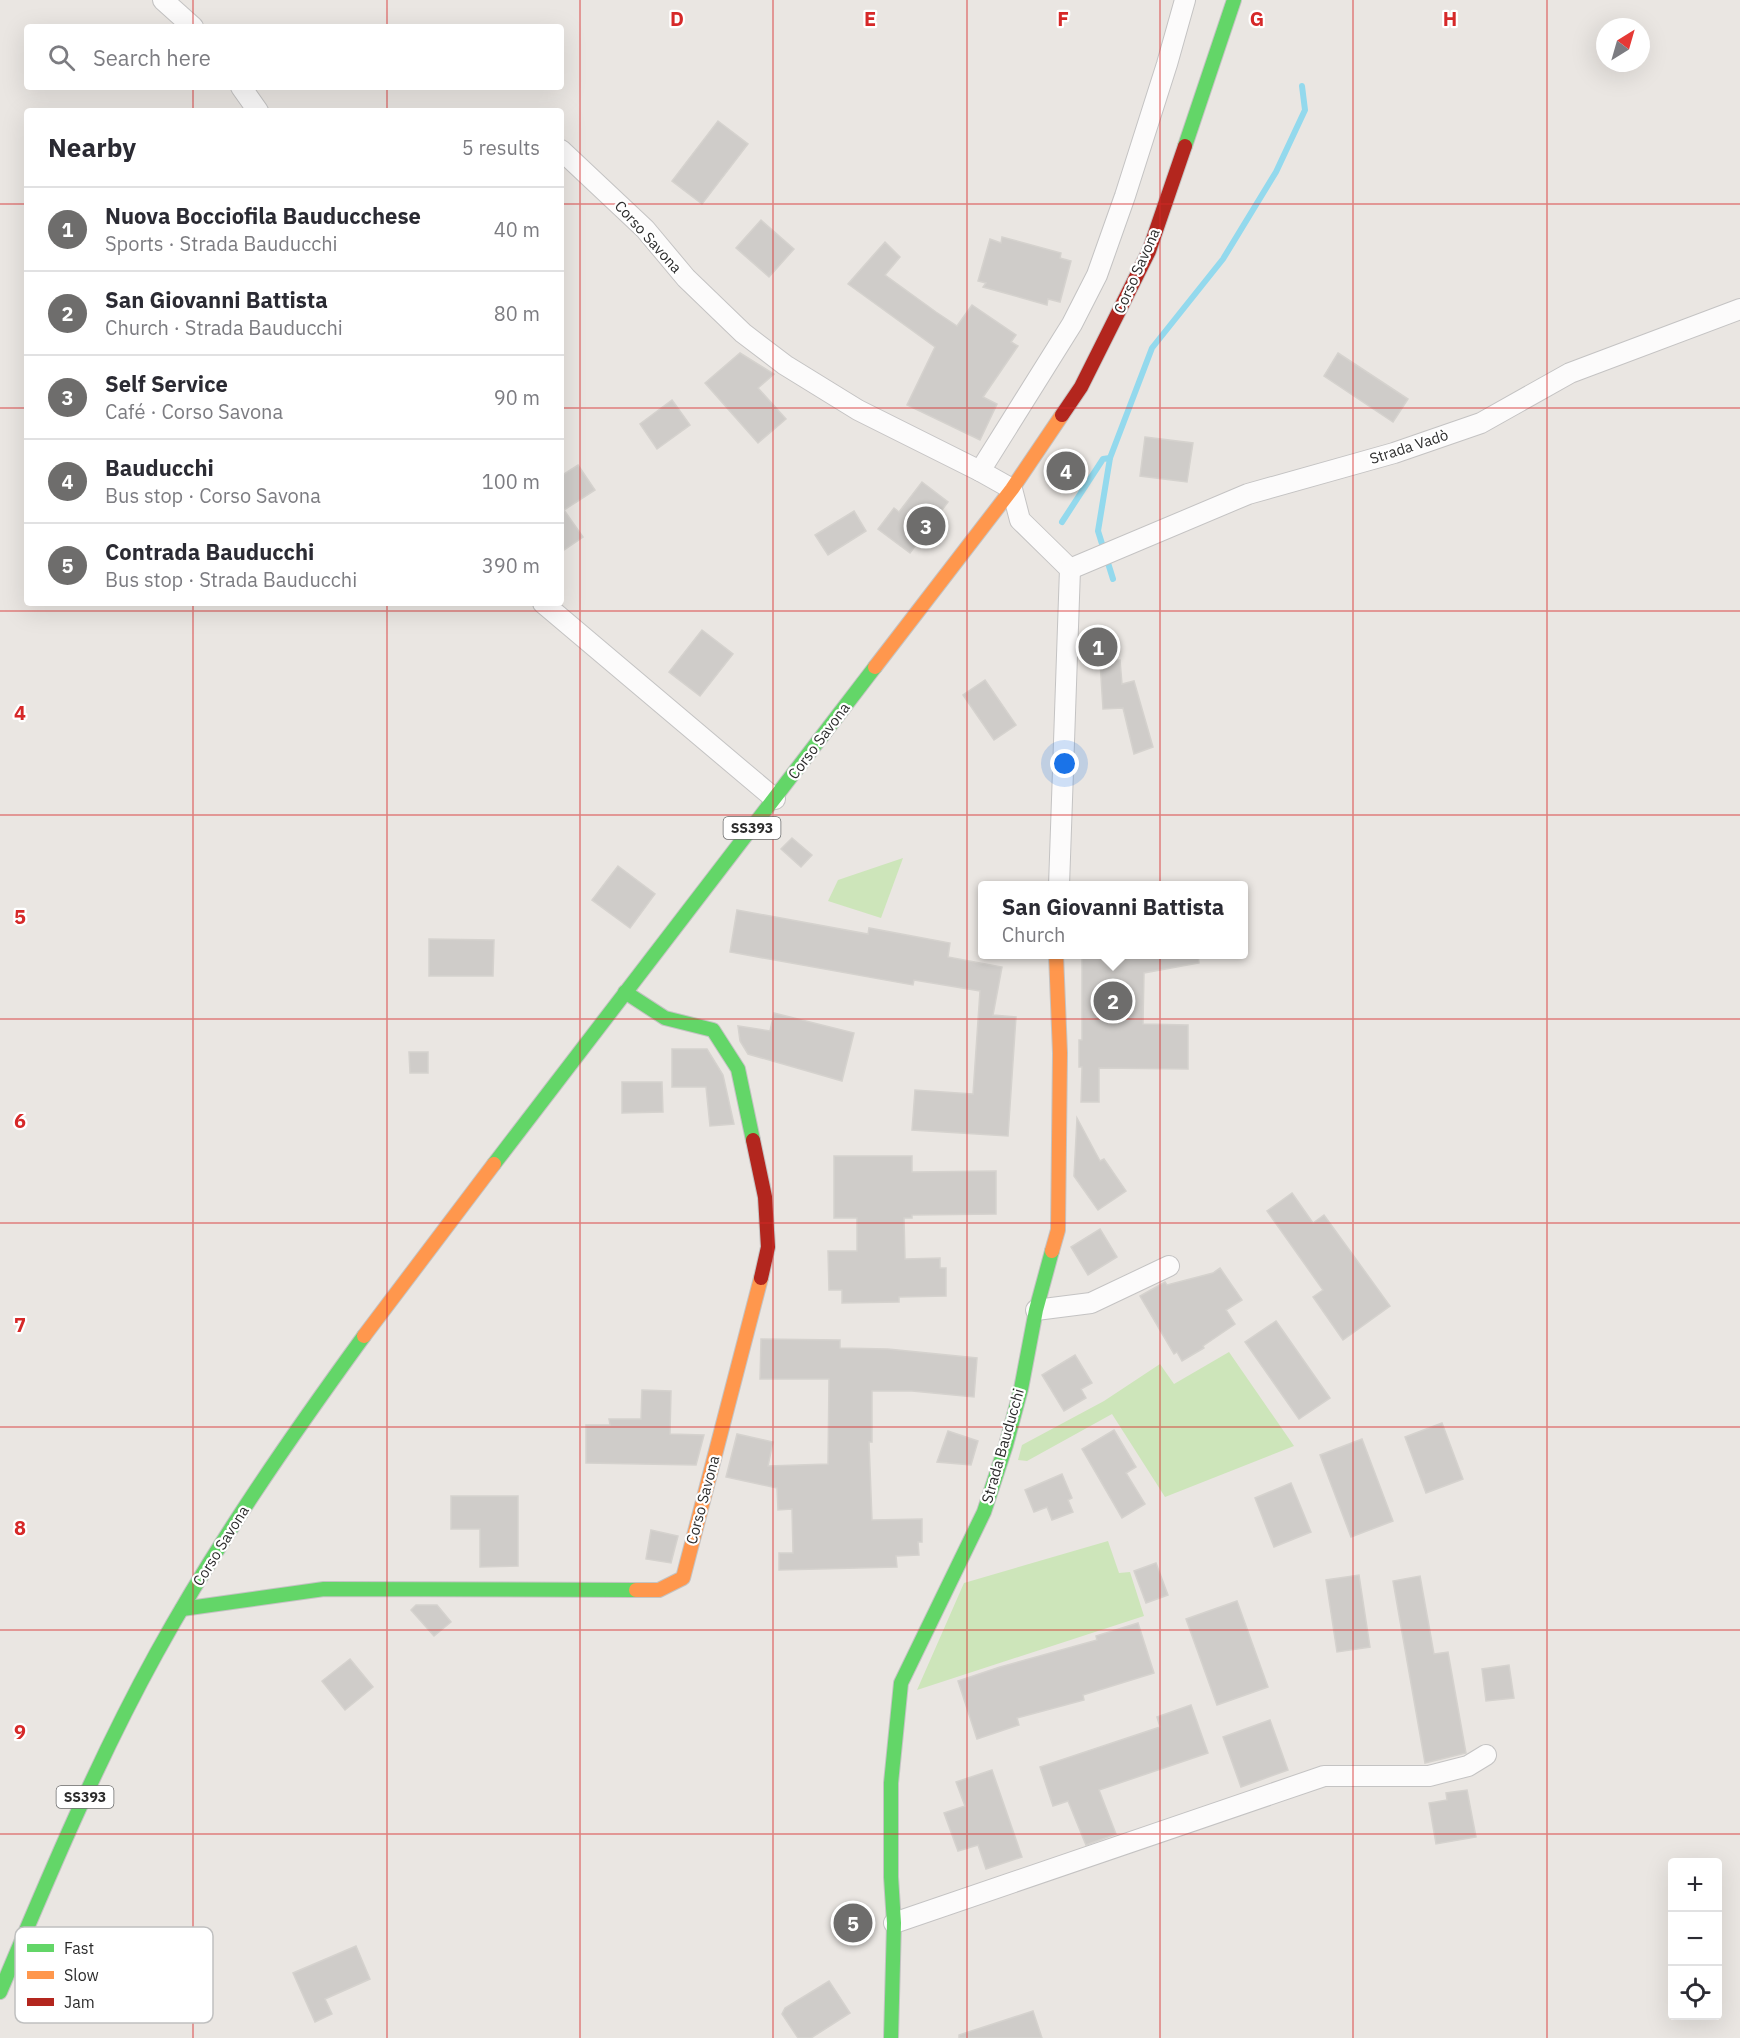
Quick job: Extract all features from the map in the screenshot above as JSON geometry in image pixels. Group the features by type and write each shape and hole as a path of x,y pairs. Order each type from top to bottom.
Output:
{"main road":[{"name":"Corso Savona","path":"27,1927 100,1764 182,1609 272,1466 360,1340 452,1218 1012,489 1081,387 1149,251 1234,0"},
{"name":"Strada Bauducchi","path":"891,2038 894,1923 891,1877 891,1783 901,1683 984,1512 1018,1400 1036,1310 1058,1230 1060,1053 1056,959"},
{"name":"Corso Savona","path":"182,1609 324,1589 659,1590 683,1578 768,1246 765,1197 738,1069 728,1051 713,1030 665,1018 625,993"},
{"name":"Corso Savona","path":"0,1992 15,1956"}],"street":[{"path":"163,0 190,24"},
{"path":"980,471 1072,324 1097,275 1164,75 1185,0"},
{"path":"242,90 256,108"},
{"name":"Corso Savona","path":"564,153 645,229 686,278 743,333 785,365 858,410 1012,489"},
{"name":"Strada Vadò","path":"1070,569 1248,494 1394,453 1481,423 1570,373 1740,309"},
{"path":"1012,489 1020,520 1070,569 1059,881"},
{"path":"547,606 775,799"},
{"path":"1036,1310 1091,1303 1169,1266"},
{"path":"894,1923 1324,1776 1429,1776 1468,1767 1486,1755"}],"green space":[{"path":"903,858 881,918 828,901 838,880"},
{"path":"1229,1352 1294,1446 1165,1497 1112,1414 1027,1461 1018,1460 1022,1445 1104,1401 1160,1364 1174,1384"},
{"path":"1108,1541 1119,1573 1130,1572 1144,1616 917,1690 964,1583"}],"building":[{"path":"718,121 748,144 702,204 672,181"},
{"path":"761,220 794,249 769,277 736,248"},
{"path":"1002,237 1061,253 1060,258 1071,261 1060,302 1048,299 1047,305 983,287 986,283 978,281 990,239 1001,243"},
{"path":"885,242 900,257 885,275 936,312 957,326 972,305 1016,335 1011,342 1018,346 983,397 997,404 980,440 907,405 935,347 848,284"},
{"path":"740,353 774,374 758,388 786,419 758,443 705,383"},
{"path":"1338,353 1408,399 1393,422 1324,376"},
{"path":"672,400 690,425 657,449 640,424"},
{"path":"1145,437 1193,443 1187,482 1140,476"},
{"path":"578,465 595,490 564,510 564,474"},
{"path":"922,482 948,502 910,553 878,529 894,508 899,512"},
{"path":"564,510 583,537 564,550"},
{"path":"854,511 866,531 828,555 815,535"},
{"path":"702,630 733,654 700,696 669,672"},
{"path":"1120,660 1122,684 1134,681 1153,747 1134,754 1123,708 1103,709 1100,661"},
{"path":"985,680 1016,725 994,740 963,695"},
{"path":"792,838 812,855 801,867 781,849"},
{"path":"618,866 655,894 630,928 592,900"},
{"path":"737,910 868,934 869,928 950,943 948,957 1002,967 993,1015 1016,1017 1008,1136 912,1130 915,1090 973,1094 980,991 914,980 913,985 730,952"},
{"path":"429,939 494,940 493,976 429,976"},
{"path":"1082,959 1199,959 1199,963 1144,973 1143,1024 1188,1025 1188,1069 1099,1068 1099,1102 1081,1102 1082,1067 1079,1067 1079,1040 1082,1040"},
{"path":"774,1013 854,1033 842,1081 748,1054 740,1041 738,1026 770,1031"},
{"path":"672,1049 707,1049 723,1075 734,1124 710,1126 706,1087 672,1087"},
{"path":"409,1052 428,1052 428,1073 410,1073"},
{"path":"622,1082 662,1082 663,1112 622,1113"},
{"path":"1077,1118 1100,1161 1104,1159 1126,1191 1098,1210 1074,1176"},
{"path":"834,1156 912,1156 912,1172 996,1171 996,1214 912,1215 912,1218 904,1218 905,1259 940,1258 940,1268 946,1268 946,1296 899,1297 899,1302 842,1303 842,1290 829,1290 828,1251 857,1251 857,1218 834,1218"},
{"path":"1292,1193 1313,1223 1324,1215 1390,1306 1343,1340 1313,1297 1323,1290 1267,1211"},
{"path":"1100,1229 1117,1257 1088,1275 1071,1247"},
{"path":"1220,1268 1242,1300 1226,1310 1235,1324 1203,1346 1204,1348 1182,1361 1177,1352 1174,1354 1140,1296 1165,1282 1167,1285 1213,1273"},
{"path":"1276,1321 1330,1398 1299,1419 1245,1342"},
{"path":"761,1339 840,1340 840,1348 888,1349 977,1358 974,1397 912,1391 872,1391 872,1442 869,1442 872,1520 922,1519 922,1542 918,1542 919,1555 896,1556 897,1567 779,1570 779,1553 793,1553 792,1509 778,1510 777,1488 726,1477 737,1434 773,1442 768,1466 828,1464 829,1379 760,1379"},
{"path":"1075,1355 1092,1383 1081,1389 1086,1398 1064,1411 1042,1375"},
{"path":"642,1390 671,1391 670,1434 704,1435 696,1465 586,1463 586,1425 610,1425 609,1419 641,1419"},
{"path":"1442,1423 1463,1479 1426,1493 1405,1437"},
{"path":"1114,1430 1136,1467 1126,1473 1145,1504 1122,1518 1082,1449"},
{"path":"948,1431 978,1441 971,1465 937,1462"},
{"path":"1362,1439 1393,1521 1351,1537 1320,1455"},
{"path":"1062,1474 1072,1498 1068,1500 1073,1512 1052,1520 1047,1507 1034,1512 1025,1490"},
{"path":"1291,1483 1311,1532 1274,1547 1255,1498"},
{"path":"451,1496 518,1496 518,1566 480,1567 480,1529 451,1529"},
{"path":"651,1530 678,1536 671,1563 646,1559"},
{"path":"1156,1563 1168,1595 1146,1603 1134,1571"},
{"path":"1359,1575 1370,1647 1337,1652 1326,1580"},
{"path":"1420,1576 1434,1654 1448,1652 1466,1753 1425,1763 1393,1581"},
{"path":"1237,1601 1268,1687 1217,1705 1186,1619"},
{"path":"416,1605 437,1605 451,1622 434,1636 411,1610"},
{"path":"1138,1623 1154,1673 1083,1695 1084,1700 1017,1718 1019,1725 977,1739 958,1681 1097,1640 1096,1636"},
{"path":"350,1659 373,1687 345,1710 322,1681"},
{"path":"1509,1665 1514,1698 1486,1701 1482,1669"},
{"path":"1191,1705 1208,1753 1099,1790 1116,1834 1086,1845 1068,1801 1053,1806 1040,1767 1160,1727 1157,1717"},
{"path":"1270,1720 1288,1770 1241,1787 1223,1737"},
{"path":"992,1770 1022,1857 986,1869 978,1845 958,1851 944,1813 965,1806 956,1782"},
{"path":"1467,1790 1476,1837 1436,1844 1429,1803 1447,1800 1446,1793"},
{"path":"356,1946 370,1979 325,1999 332,2014 315,2022 293,1973"},
{"path":"829,1981 850,2013 811,2038 798,2038 782,2014 785,2008"},
{"path":"1033,2011 1042,2038 959,2038 959,2035"}],"waterway":[{"path":"1113,579 1098,531 1110,458 1152,348 1223,259 1276,172 1305,110 1302,86"},
{"path":"1062,522 1103,459 1110,458"}],"traffic: fast":[{"path":"1185,146 1234,0"},
{"path":"494,1164 875,667"},
{"path":"625,992 665,1018 713,1030 738,1069 753,1140"},
{"path":"891,2038 894,1923 891,1877 891,1783 901,1683 984,1512 1021,1389 1036,1310 1052,1251"},
{"path":"28,1927 113,1737 179,1613 255,1492 364,1336"},
{"path":"182,1609 324,1589 636,1590"},
{"path":"0,1992 15,1957"}],"traffic: slow":[{"path":"875,667 1012,489 1062,415"},
{"path":"1052,1251 1058,1230 1060,1053 1056,959"},
{"path":"364,1336 494,1164"},
{"path":"636,1590 659,1590 683,1578 761,1278"}],"traffic: jam":[{"path":"1062,415 1081,387 1149,251 1185,146"},
{"path":"753,1140 765,1197 768,1247 761,1278"}],"place":[{"name":"Bauducchi","path":"1066,471"},
{"name":"Self Service","path":"926,526"},
{"name":"Nuova Bocciofila Bauducchese","path":"1098,647"},
{"name":"San Giovanni Battista","path":"1113,1001"},
{"name":"Contrada Bauducchi","path":"853,1923"}]}
